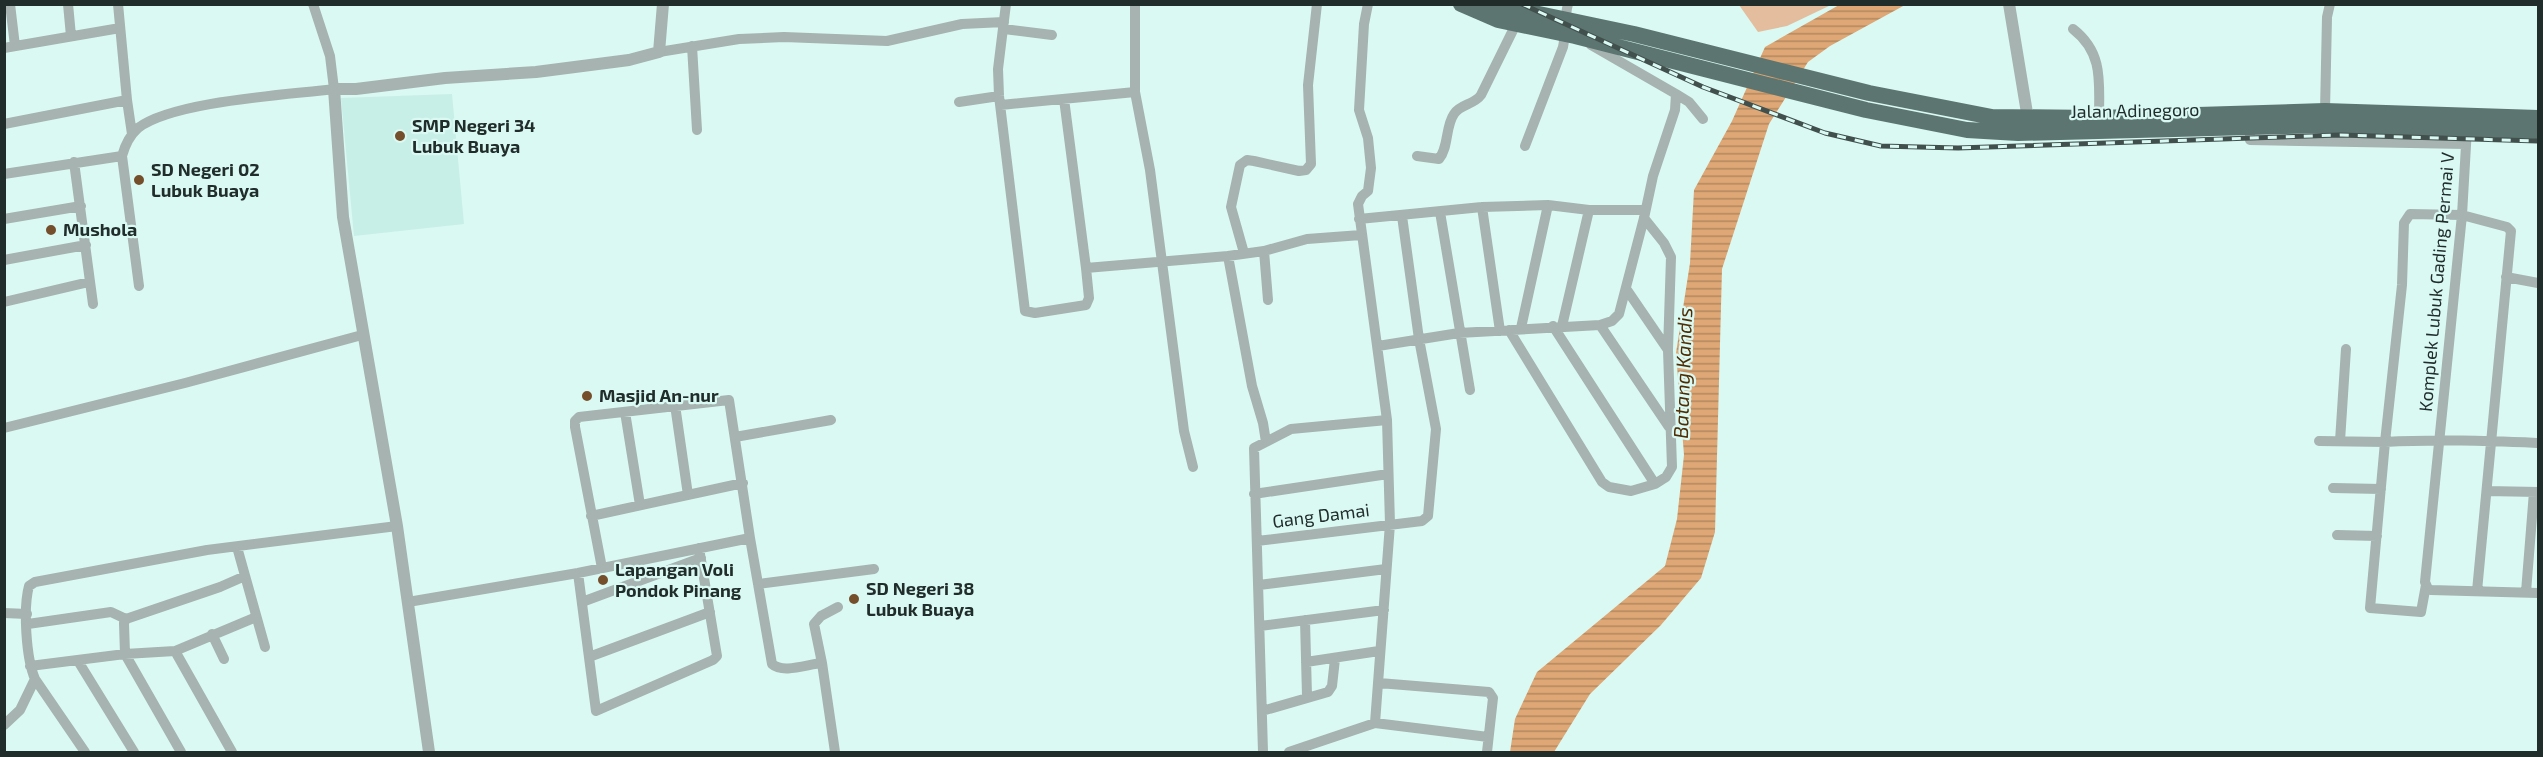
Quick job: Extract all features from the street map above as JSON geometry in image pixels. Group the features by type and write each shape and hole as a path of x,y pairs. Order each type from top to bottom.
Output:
{"highway":[{"path":"1461,4 1498,20 1516,24 1566,22"},
{"path":"1491,4 1566,22"},
{"name":"Jalan Adinegoro","path":"1566,22 1743,60 1944,109 1992,117 2285,119 2467,136 2538,131"},
{"name":"Jalan Adinegoro","path":"1566,22 1739,77 1866,110 1967,130 2018,133 2250,128 2325,111 2538,118"}],"street":[{"path":"10,4 10,47 120,28"},
{"path":"68,4 71,36"},
{"path":"118,4 126,100 132,134"},
{"path":"313,4 330,56 343,217 397,526 429,753"},
{"path":"659,52 663,4"},
{"path":"1006,4 998,69 1025,311 1035,312 1086,305 1089,298 1064,99"},
{"path":"1135,4 1135,92 1150,170 1181,410 1193,467"},
{"path":"1244,253 1231,207 1240,165 1247,160 1299,171 1306,170 1311,164 1308,85 1317,4"},
{"path":"1368,4 1364,24 1359,110 1367,129 1371,168 1368,191 1359,200 1359,219 1387,420 1390,524 1375,723"},
{"path":"1528,4 1566,22 1689,102 1703,119"},
{"path":"2009,4 2028,119"},
{"path":"2325,111 2326,17 2330,4"},
{"path":"1525,146 1563,47 1566,22"},
{"path":"139,286 122,156 132,134 149,122 192,108 334,89 356,89 445,78 536,72 640,58 659,52 739,39 784,37 887,41 962,24 1004,25 1052,35"},
{"path":"1417,156 1438,159 1442,155 1448,126 1455,113 1459,108 1477,101 1516,24"},
{"path":"2073,29 2094,52 2099,81 2099,118"},
{"path":"692,46 697,129"},
{"path":"959,102 1064,99 1135,92"},
{"path":"1378,346 1459,333 1600,325 1612,321 1619,314 1627,290 1653,176 1674,110 1676,94"},
{"path":"4,124 126,100"},
{"path":"2250,128 2250,140 2467,136"},
{"name":"Komplek Lubuk Gading Permai V","path":"2377,536 2370,608 2421,612 2426,585 2462,215 2467,136"},
{"path":"4,174 122,156"},
{"path":"74,162 93,304"},
{"path":"1359,219 1482,207 1548,205 1645,214"},
{"path":"1521,328 1548,205"},
{"path":"4,219 81,206"},
{"path":"1482,207 1504,331 1602,482 1609,488 1631,491 1654,484 1666,477 1672,467 1668,350 1671,257 1645,214"},
{"path":"1589,210 1558,326 1654,484"},
{"path":"1440,212 1470,390"},
{"path":"2337,535 2377,536 2402,285 2404,223 2410,214 2462,215 2506,227 2511,231 2477,591"},
{"name":"Gang Damai","path":"1257,541 1422,522 1428,516 1436,429 1419,339 1402,216"},
{"path":"1086,268 1228,256 1264,251 1306,240 1361,235"},
{"path":"4,260 86,245"},
{"path":"1264,251 1268,300"},
{"path":"1228,256 1252,386 1266,442"},
{"path":"2506,277 2538,283"},
{"path":"4,302 89,282"},
{"path":"1627,290 1668,350"},
{"path":"1600,325 1669,428"},
{"path":"4,428 184,384 362,335"},
{"path":"2340,441 2346,349"},
{"path":"602,568 575,421 579,417 729,400 772,664 776,668 784,669 822,663"},
{"path":"675,405 688,495"},
{"path":"625,412 640,505"},
{"path":"735,437 831,420"},
{"path":"1263,753 1254,448 1291,429 1387,420"},
{"path":"2319,441 2385,442 2440,439 2538,443"},
{"path":"1254,494 1388,474"},
{"path":"591,516 743,483"},
{"path":"2333,488 2381,489"},
{"path":"2487,491 2536,492 2534,542 2526,592"},
{"path":"85,753 35,679 30,666 27,619 29,586 35,582 237,547 397,526"},
{"path":"582,602 700,553 750,538"},
{"path":"237,547 265,647"},
{"path":"408,602 700,553"},
{"path":"578,573 596,711 717,656 700,553"},
{"path":"758,584 874,569"},
{"path":"1259,585 1386,570"},
{"path":"4,613 27,619 111,612 126,620 220,587 244,576"},
{"path":"2426,585 2431,590 2538,593"},
{"path":"835,753 814,624 821,616 838,607"},
{"path":"1260,626 1383,610"},
{"path":"589,657 710,612"},
{"path":"30,666 125,654 175,651 256,617"},
{"path":"126,620 125,654 181,753"},
{"path":"1305,620 1307,696"},
{"path":"212,634 224,659"},
{"path":"175,651 232,753"},
{"path":"1306,662 1379,651"},
{"path":"1262,711 1307,696 1328,692 1332,689 1335,659"},
{"path":"78,661 134,753"},
{"path":"4,725 20,710 35,679"},
{"path":"1379,683 1489,692 1493,698 1487,753"},
{"path":"1289,753 1375,723 1488,736"}],"shaded area":[{"path":"1739,5 1831,5 1787,26 1758,32"},
{"name":"SMP Negeri 34 Lubuk Buaya","path":"452,94 464,224 354,236 341,98"}],"water":[{"name":"Batang Kandis","path":"1839,5 1905,5 1830,46 1808,62 1769,124 1722,269 1715,532 1701,578 1661,625 1590,694 1554,752 1510,752 1515,719 1537,672 1665,566 1677,519 1684,455 1676,353 1690,263 1694,190 1732,121 1765,47"}],"railway":[{"path":"1522,4 1703,87 1825,133 1881,146 1958,148 2340,135 2538,141"}],"place":[{"name":"SMP Negeri 34 Lubuk Buaya","path":"400,136"},
{"name":"SD Negeri 02 Lubuk Buaya","path":"139,180"},
{"name":"Mushola","path":"51,230"},
{"name":"Masjid An-nur","path":"587,396"},
{"name":"Lapangan Voli Pondok Pinang","path":"603,580"},
{"name":"SD Negeri 38 Lubuk Buaya","path":"854,599"}]}
